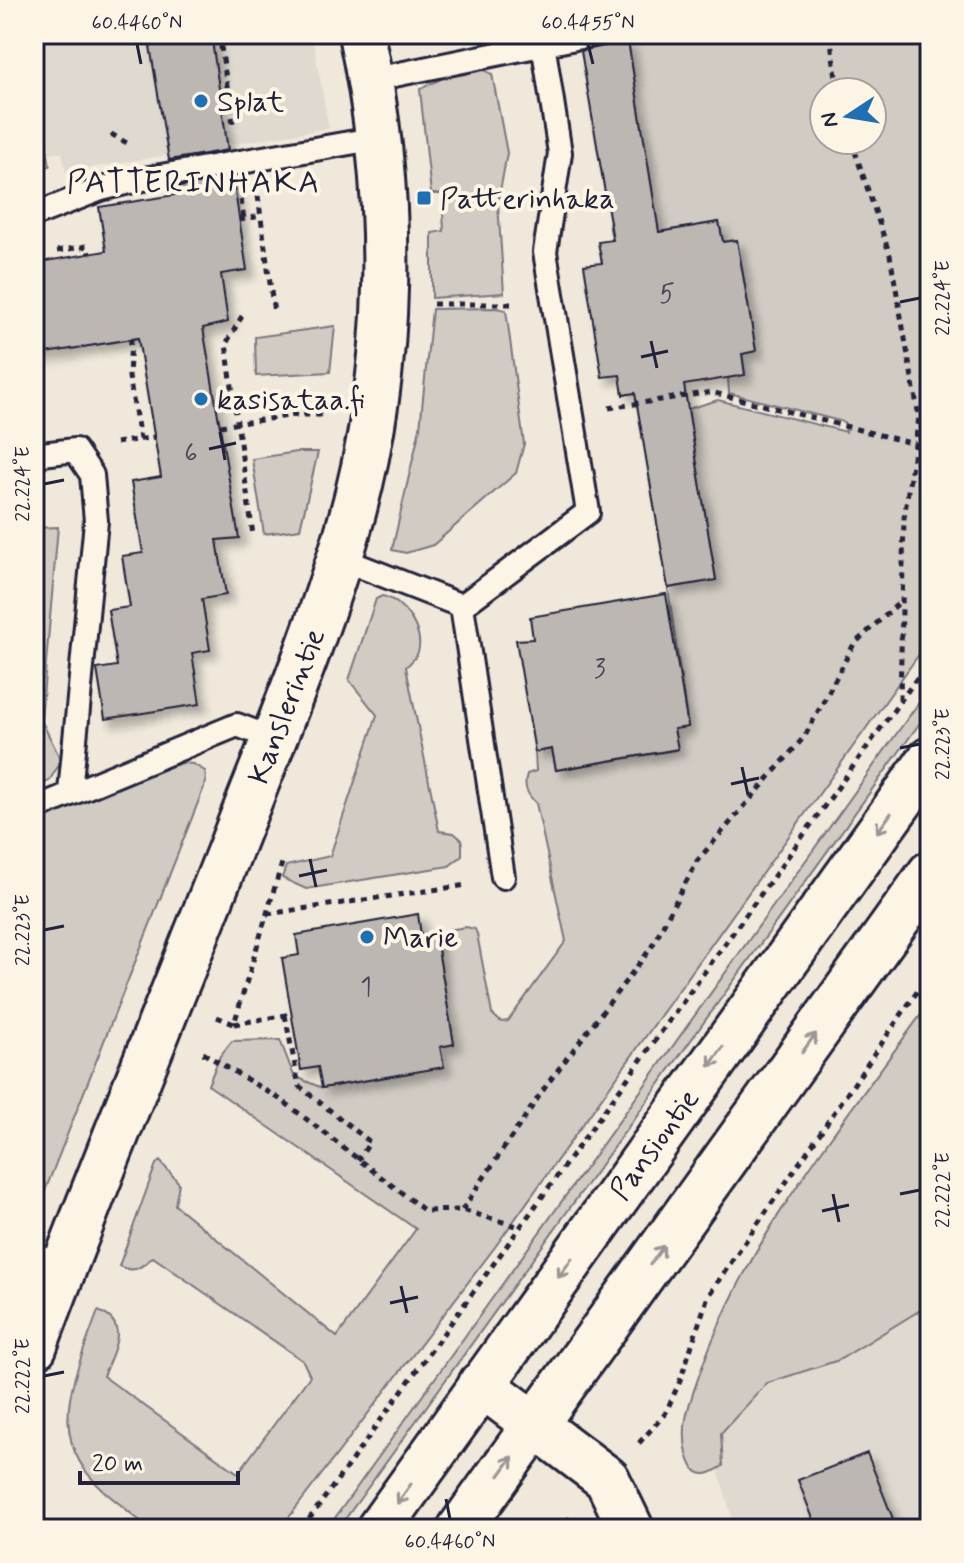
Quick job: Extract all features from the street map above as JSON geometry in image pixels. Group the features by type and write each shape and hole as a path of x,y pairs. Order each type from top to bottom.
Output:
{"main road":[{"name":"Kanslerintie","path":"34,1347 49,1261 274,739 339,558 372,420 386,307 385,205 370,80 361,34"},
{"name":"Pansiontie","path":"379,1529 930,760"},
{"path":"460,1529 930,874"},
{"path":"481,1384 607,1479 631,1529"}],"lane":[{"path":"370,80 512,42 543,43 595,34"},
{"path":"462,606 588,512 545,252 560,153 543,43"},
{"path":"34,215 101,189 378,138"},
{"path":"34,455 75,450 92,475 96,521 70,792"},
{"path":"339,558 462,606"},
{"path":"462,606 503,877"},
{"path":"34,809 237,725 274,739"}],"path":[{"path":"219,34 234,124"},
{"path":"830,34 836,76"},
{"path":"856,156 890,255 919,417 904,518 900,701"},
{"path":"254,160 274,313"},
{"path":"239,220 261,216"},
{"path":"48,253 87,246 89,254"},
{"path":"424,304 552,304"},
{"path":"242,316 226,344 253,535"},
{"path":"131,339 129,377 140,439"},
{"path":"573,414 711,392 915,444 930,453"},
{"path":"220,426 295,415 334,415"},
{"path":"462,1210 548,1083 651,948 697,861 805,736 854,644 902,600"},
{"path":"302,1529 930,660"},
{"path":"234,1024 266,914 428,893"},
{"path":"560,1529 665,1414 680,1381 708,1296 930,973"},
{"path":"209,1014 234,1024 288,1014 299,1086 370,1142 358,1160"},
{"path":"195,1048 283,1101 425,1211 462,1210 520,1227"}],"shaded area":[{"path":"34,34 312,34 329,128 66,172 62,153 48,153 34,72"},
{"path":"668,34 930,34 930,639 495,1247 280,1529 192,1531 152,1528 93,1480 78,1458 70,1436 68,1413 72,1389 98,1311 108,1316 117,1331 115,1348 103,1376 238,1473 310,1376 303,1361 153,1257 134,1269 119,1266 156,1164 160,1161 179,1183 175,1205 337,1337 416,1229 208,1085 220,1056 232,1041 280,1040 294,1076 322,1088 443,1067 440,1047 454,1044 435,932 466,927 475,929 477,934 492,1014 501,1022 508,1021 566,941 536,803 526,787 527,774 536,771 535,752 552,749 556,770 677,750 674,729 688,726 668,588 716,580 688,409 718,400 846,432 844,422 729,393 728,378 745,374 742,354 756,351 737,241 723,242 719,222 612,240 609,223 656,215 628,41"},
{"path":"482,69 492,74 507,153 498,203 504,293 432,298 432,233 444,231 442,194 431,194 420,89 445,77"},
{"path":"34,72 50,166 34,169"},
{"path":"432,309 506,310 524,444 516,473 433,545 406,553 392,550 420,428"},
{"path":"335,326 330,372 256,376 255,337"},
{"path":"318,452 300,529 264,534 252,459"},
{"path":"58,527 41,720 59,756 59,765 49,781 34,788 34,528"},
{"path":"382,596 390,598 404,610 418,635 418,652 406,667 439,831 454,833 462,840 462,856 449,866 306,889 282,878 286,866 330,856 377,715 349,680 376,599"},
{"path":"930,687 930,709 338,1529 327,1529"},
{"path":"182,763 193,764 205,771 206,782 34,1219 34,822 144,775"},
{"path":"930,1002 930,1304 839,1360 767,1383 721,1433 723,1466 708,1473 698,1473 687,1454 687,1413 720,1322 744,1273 833,1134"},
{"path":"930,1071 930,1529 735,1529 718,1469 723,1466 714,1370"}],"building":[{"path":"148,34 211,34 228,150 169,160"},
{"path":"628,41 659,232 719,222 723,242 737,240 756,351 742,354 745,375 684,385 716,580 668,588 635,393 623,395 620,375 602,377 584,265 602,263 598,242 613,240 581,51"},
{"path":"233,178 247,270 221,274 228,322 203,328 239,538 217,540 226,595 202,599 210,650 192,653 200,704 105,719 97,669 117,666 108,610 130,607 122,556 143,553 131,482 161,477 138,338 34,355 34,263 106,251 99,207 175,195 174,188"},
{"path":"666,594 688,727 674,729 678,749 556,770 552,749 535,752 516,640 533,639 530,617"},
{"path":"418,914 421,935 435,932 454,1044 440,1047 444,1067 322,1088 318,1067 301,1070 282,958 299,955 296,935"},
{"path":"867,1453 897,1529 817,1529 798,1480"}],"place":[{"name":"Splat","path":"201,101"},
{"name":"Patterinhaka","path":"424,198"},
{"name":"kasisataa.fi","path":"201,399"},
{"name":"Marie","path":"367,937"}],"district":[{"name":"PATTERINHAKA","path":"194,181"}]}
